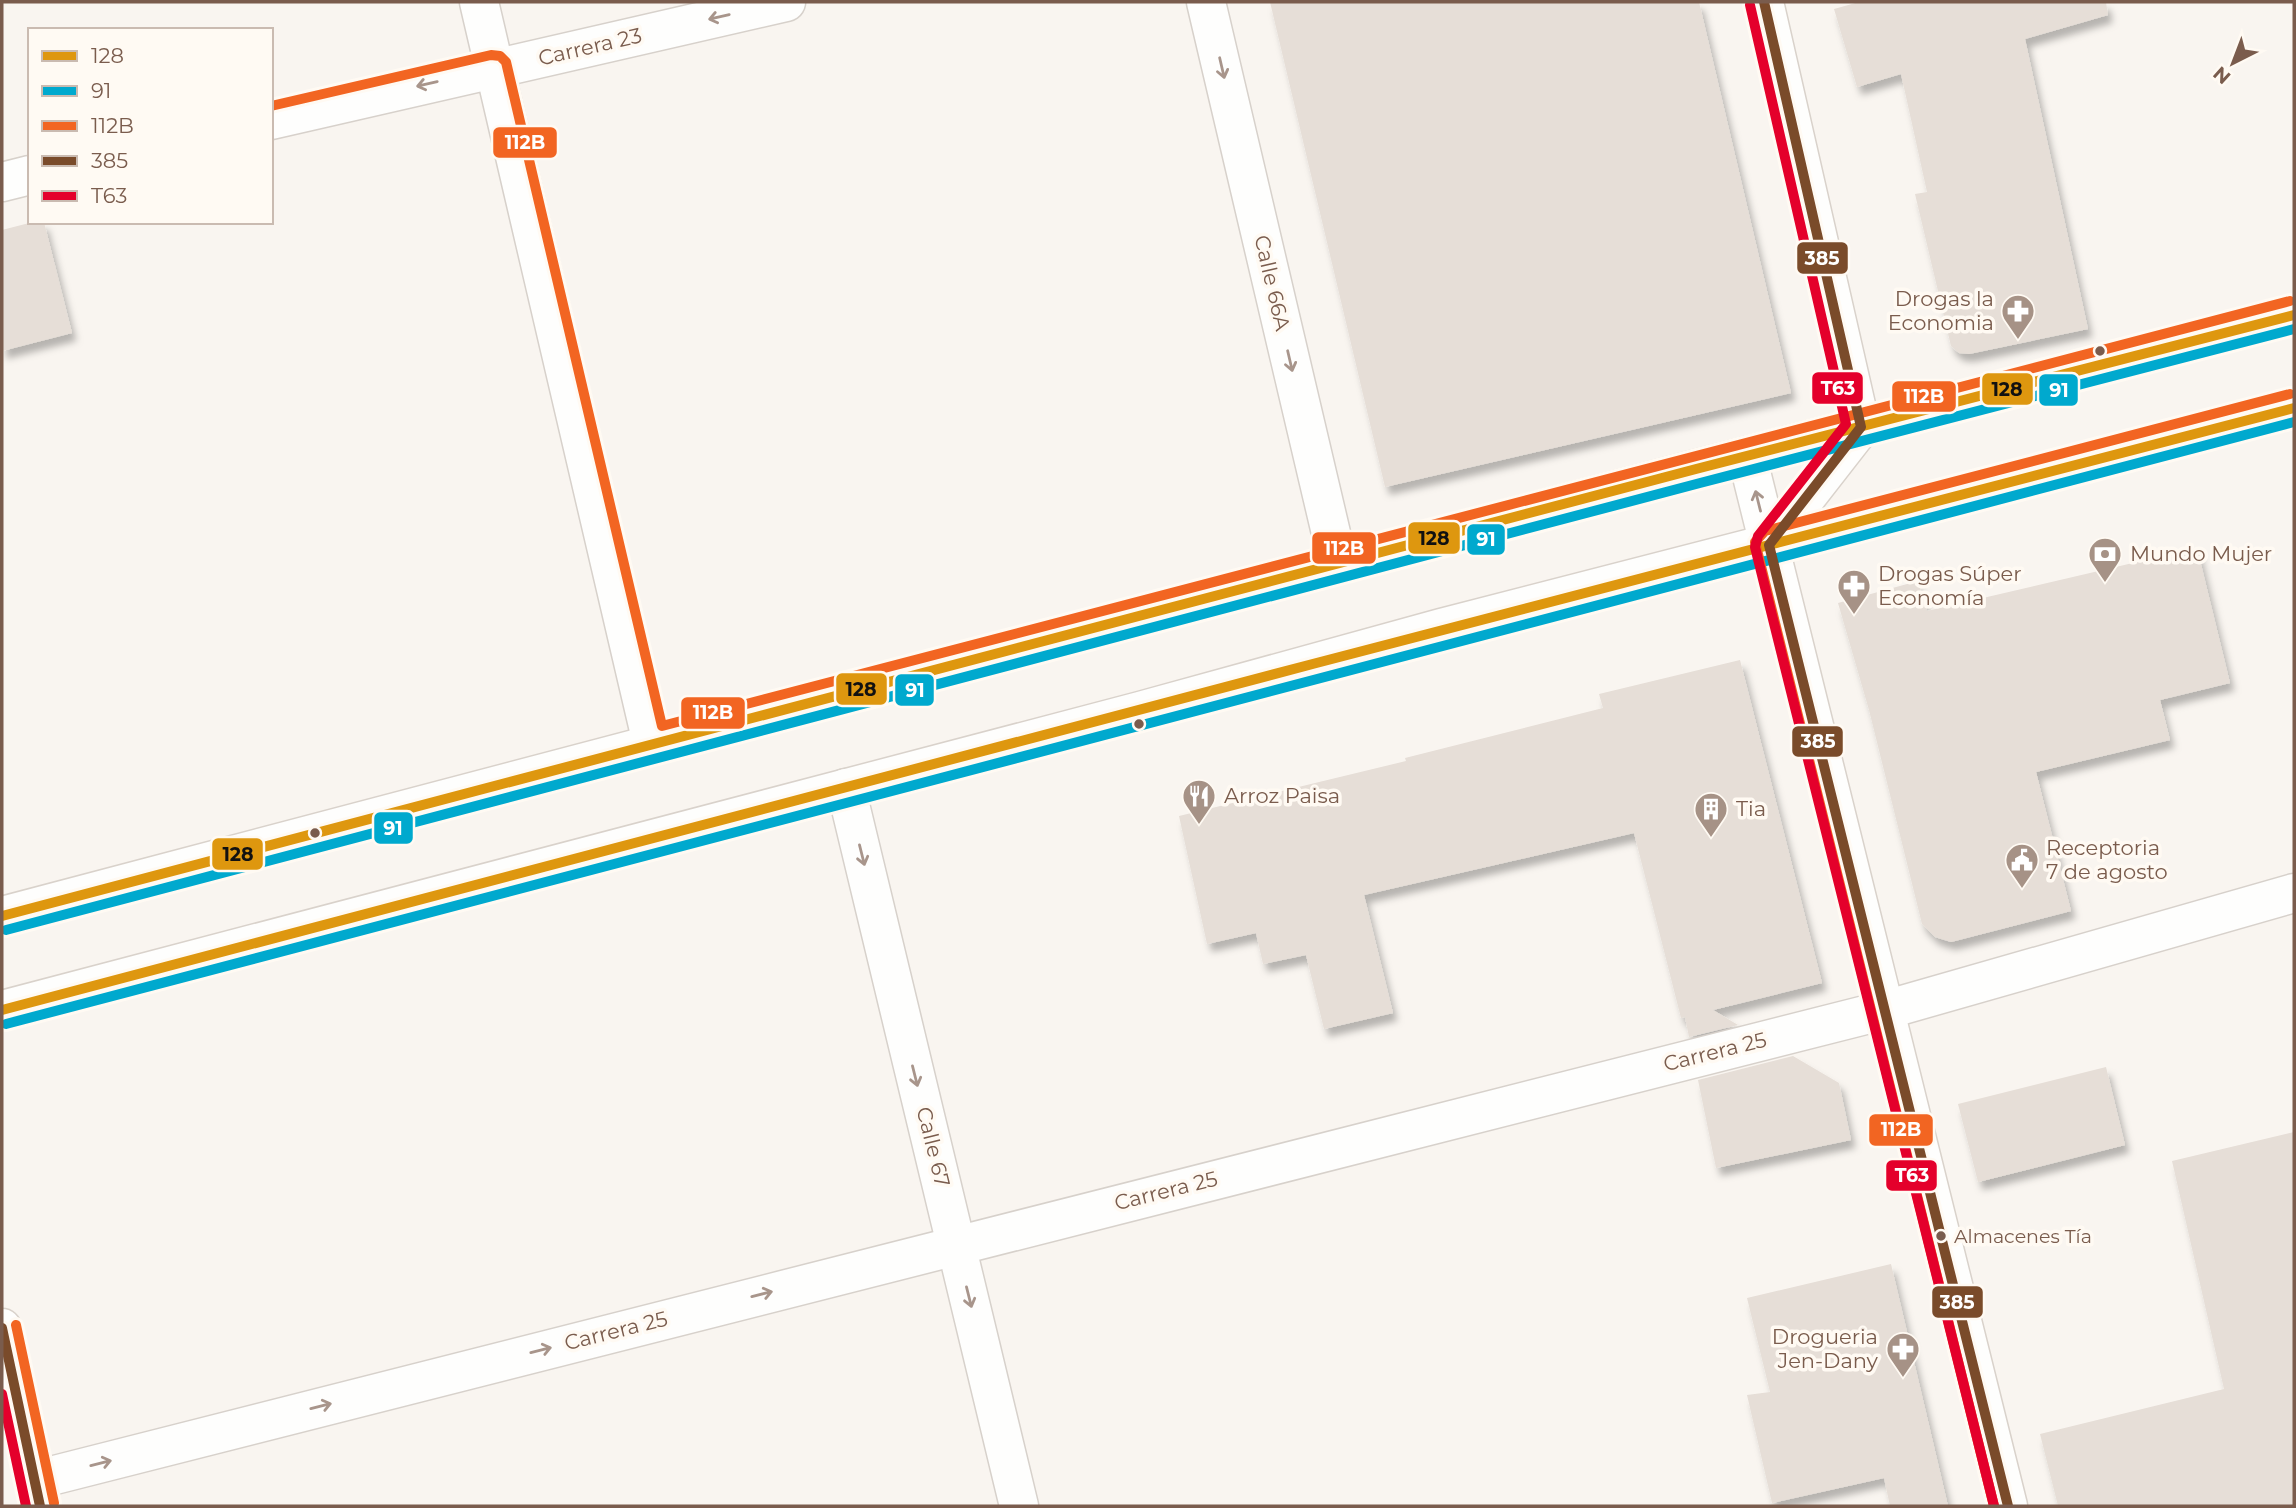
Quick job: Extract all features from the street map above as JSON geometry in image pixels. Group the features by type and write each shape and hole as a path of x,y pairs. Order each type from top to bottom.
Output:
{"main road":[{"path":"479,2 652,743"},
{"name":"Carrera 23","path":"273,120 786,2"},
{"name":"Calle 66A","path":"1206,2 1338,564"},
{"path":"1764,2 1861,427"},
{"path":"2,182 28,176"},
{"path":"2,916 652,743 2294,315"},
{"path":"2,1010 1441,628 2294,408"},
{"path":"1769,545 1861,427"},
{"path":"1747,456 2008,1506"},
{"name":"Calle 67","path":"846,788 1019,1506"},
{"name":"Carrera 25","path":"37,1493 956,1244 1885,1010 2294,893"},
{"path":"2,1328 37,1493"}],"building":[{"path":"1270,2 1699,2 1791,393 1385,487"},
{"path":"1859,2 2106,2 2108,15 2025,39 2088,329 1969,354 1959,353 1951,346 1915,194 1927,192 1901,74 1857,87 1834,9"},
{"path":"28,223 45,224 72,333 2,351 2,230"},
{"path":"2197,548 2230,683 2160,700 2170,740 2036,772 2071,911 1951,942 1935,937 1922,924 1869,710 1838,603 1918,581 1927,611"},
{"path":"1740,660 1822,983 1713,1010 1738,1025 1689,1037 1685,1017 1681,1018 1634,833 1364,895 1393,1013 1324,1029 1306,955 1263,964 1256,933 1207,944 1179,816 1406,761 1405,758 1603,708 1599,694"},
{"path":"1793,1056 1839,1083 1851,1140 1716,1168 1698,1080"},
{"path":"2106,1067 2125,1145 1978,1182 1958,1104"},
{"path":"2294,1132 2294,1506 2058,1506 2040,1434 2224,1389 2172,1161"},
{"path":"1891,1264 1948,1506 1890,1506 1884,1478 1772,1503 1747,1395 1770,1392 1747,1298"}],"transit line":[{"name":"385","path":"1764,2 1861,427 1769,545 2008,1506"},
{"name":"T63","path":"1750,5 1846,424 1758,536 1755,547 1994,1506"},
{"name":"112B","path":"273,106 491,55 500,56 506,62 662,726 2290,301"},
{"name":"128","path":"2,916 1696,469 2294,315"},
{"name":"91","path":"6,930 2294,329"},
{"name":"112B","path":"1994,1506 1755,542 1765,531 2290,394"},
{"name":"128","path":"2,1010 2294,408"},
{"name":"91","path":"6,1024 2294,422"},
{"name":"112B","path":"16,1325 54,1503"},
{"name":"385","path":"2,1328 40,1506"},
{"name":"T63","path":"2,1394 26,1506"}],"place":[{"name":"Drogas la Economia","path":"2018,341"},
{"name":"Mundo Mujer","path":"2105,584"},
{"name":"Drogas Súper Economía","path":"1854,616"},
{"name":"Arroz Paisa","path":"1199,826"},
{"name":"Tia","path":"1711,839"},
{"name":"Receptoria 7 de agosto","path":"2022,890"},
{"name":"Almacenes Tía","path":"1941,1236"},
{"name":"Drogueria Jen-Dany","path":"1903,1379"}]}
